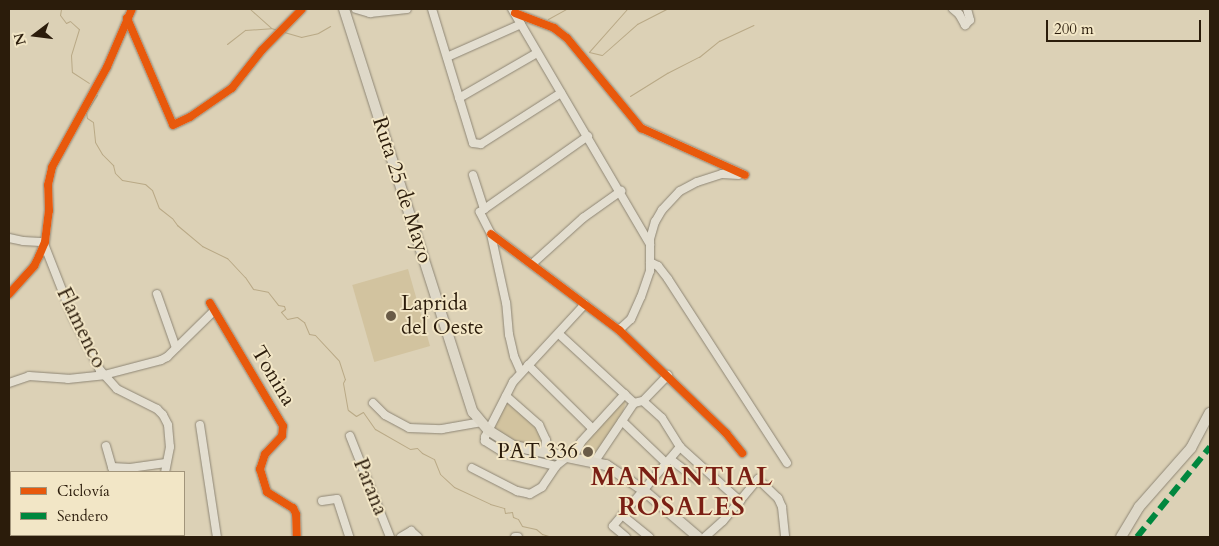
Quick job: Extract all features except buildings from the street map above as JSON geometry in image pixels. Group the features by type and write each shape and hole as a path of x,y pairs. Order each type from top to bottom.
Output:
{"main road":[{"name":"Ruta 25 de Mayo","path":"344,9 469,401 484,426"},
{"path":"1121,537 1139,507 1191,448 1210,413"},
{"path":"484,426 514,446 595,461 617,471 643,490 698,537"}],"street":[{"path":"9,294 34,266 45,242 49,211 48,185 52,166 107,67 132,9"},
{"path":"127,18 173,125 212,103 232,88 262,50 302,9"},
{"path":"356,9 370,13 408,9"},
{"path":"432,9 473,143 481,144 562,93"},
{"path":"953,9 959,14 966,25 970,20 967,9"},
{"path":"513,11 621,191 650,244"},
{"path":"513,11 554,28 567,38 641,128 745,175 722,174 709,177 680,191 669,201 655,222 650,244 650,271 636,311 619,330"},
{"path":"447,57 521,24"},
{"path":"459,98 537,53"},
{"path":"522,372 514,356 509,336 506,303 491,234 480,212 588,136"},
{"path":"472,175 484,209"},
{"path":"532,264 583,218 621,191"},
{"path":"491,234 619,330 668,375 726,433 742,453"},
{"path":"9,238 23,242 45,242"},
{"name":"Flamenco","path":"45,242 44,247 73,318 104,375 117,389 157,409 163,415 170,436 166,471"},
{"path":"650,262 658,266 668,279 787,463"},
{"path":"157,294 176,348"},
{"name":"Tonina","path":"210,303 213,312 283,426 282,436 265,454 260,469 267,492 293,508 296,514 297,537"},
{"path":"556,466 506,454 485,441 484,426 522,372 585,304"},
{"path":"9,383 29,376 68,379 104,375 161,360 213,312"},
{"path":"558,334 634,403"},
{"path":"528,365 593,428"},
{"path":"595,461 634,403 643,401 668,375"},
{"path":"472,468 524,494 530,494 542,487 556,466 570,457 593,428 625,394"},
{"path":"506,396 539,425 546,440 545,453"},
{"path":"643,401 662,418 680,447 740,501"},
{"path":"373,403 385,415 409,428 442,429 484,426"},
{"path":"622,421 668,461 697,479"},
{"path":"200,425 217,537"},
{"name":"Parana","path":"350,436 390,537"},
{"path":"106,446 113,470 166,463"},
{"path":"626,537 613,526 680,447"},
{"path":"705,537 740,501 758,479 778,498 782,507 785,537"},
{"path":"322,501 337,499 349,537"},
{"path":"622,515 649,537"},
{"path":"401,537 411,531 418,537"}],"shaded area":[{"name":"Laprida del Oeste","path":"408,269 430,346 374,362 352,285"},
{"path":"505,399 538,428 543,449 518,444 491,429"},
{"path":"626,401 621,418 595,458 576,456 583,443 620,403"}],"waterway":[{"path":"61,9 60,15 66,23 70,21 79,29 71,55 72,72 89,83"},
{"path":"250,9 271,28 278,30"},
{"path":"548,19 566,9"},
{"path":"627,9 589,52 602,55 637,24 667,9"},
{"path":"630,96 667,73 699,57 719,41 753,25"},
{"path":"284,32 301,37 318,33 330,26"},
{"path":"227,44 245,30 271,28"},
{"path":"97,95 86,112 87,118 93,122 95,142 102,154 113,165 115,173 122,180 145,184 152,190 159,208 172,218 177,225 202,246 227,258 245,277 253,289 268,292 278,305 284,306 285,309 281,312 287,319 297,317 304,322 309,334 315,335 339,361 345,379 343,383 348,410 356,416 363,412 375,429 410,449 417,448 434,459 440,474 454,487 490,504 504,508 505,513 512,512 513,517 518,519 522,526 536,529 542,534 552,537"}],"marked path":[{"path":"1137,537 1210,447"}],"cycle path":[{"path":"9,294 34,266 39,256 45,242 49,211 48,185 52,167 107,67 132,9"},
{"path":"127,18 173,125 190,117 232,88 262,50 302,9"},
{"path":"515,13 554,28 567,38 641,128 745,175"},
{"path":"491,234 619,330 726,433 742,453"},
{"path":"210,303 283,426 282,436 265,454 260,469 267,492 293,508 296,514 297,537"}],"place":[{"name":"Laprida del Oeste","path":"391,316"},
{"name":"PAT 336","path":"588,452"}],"district":[{"name":"MANANTIAL ROSALES","path":"682,492"}]}
